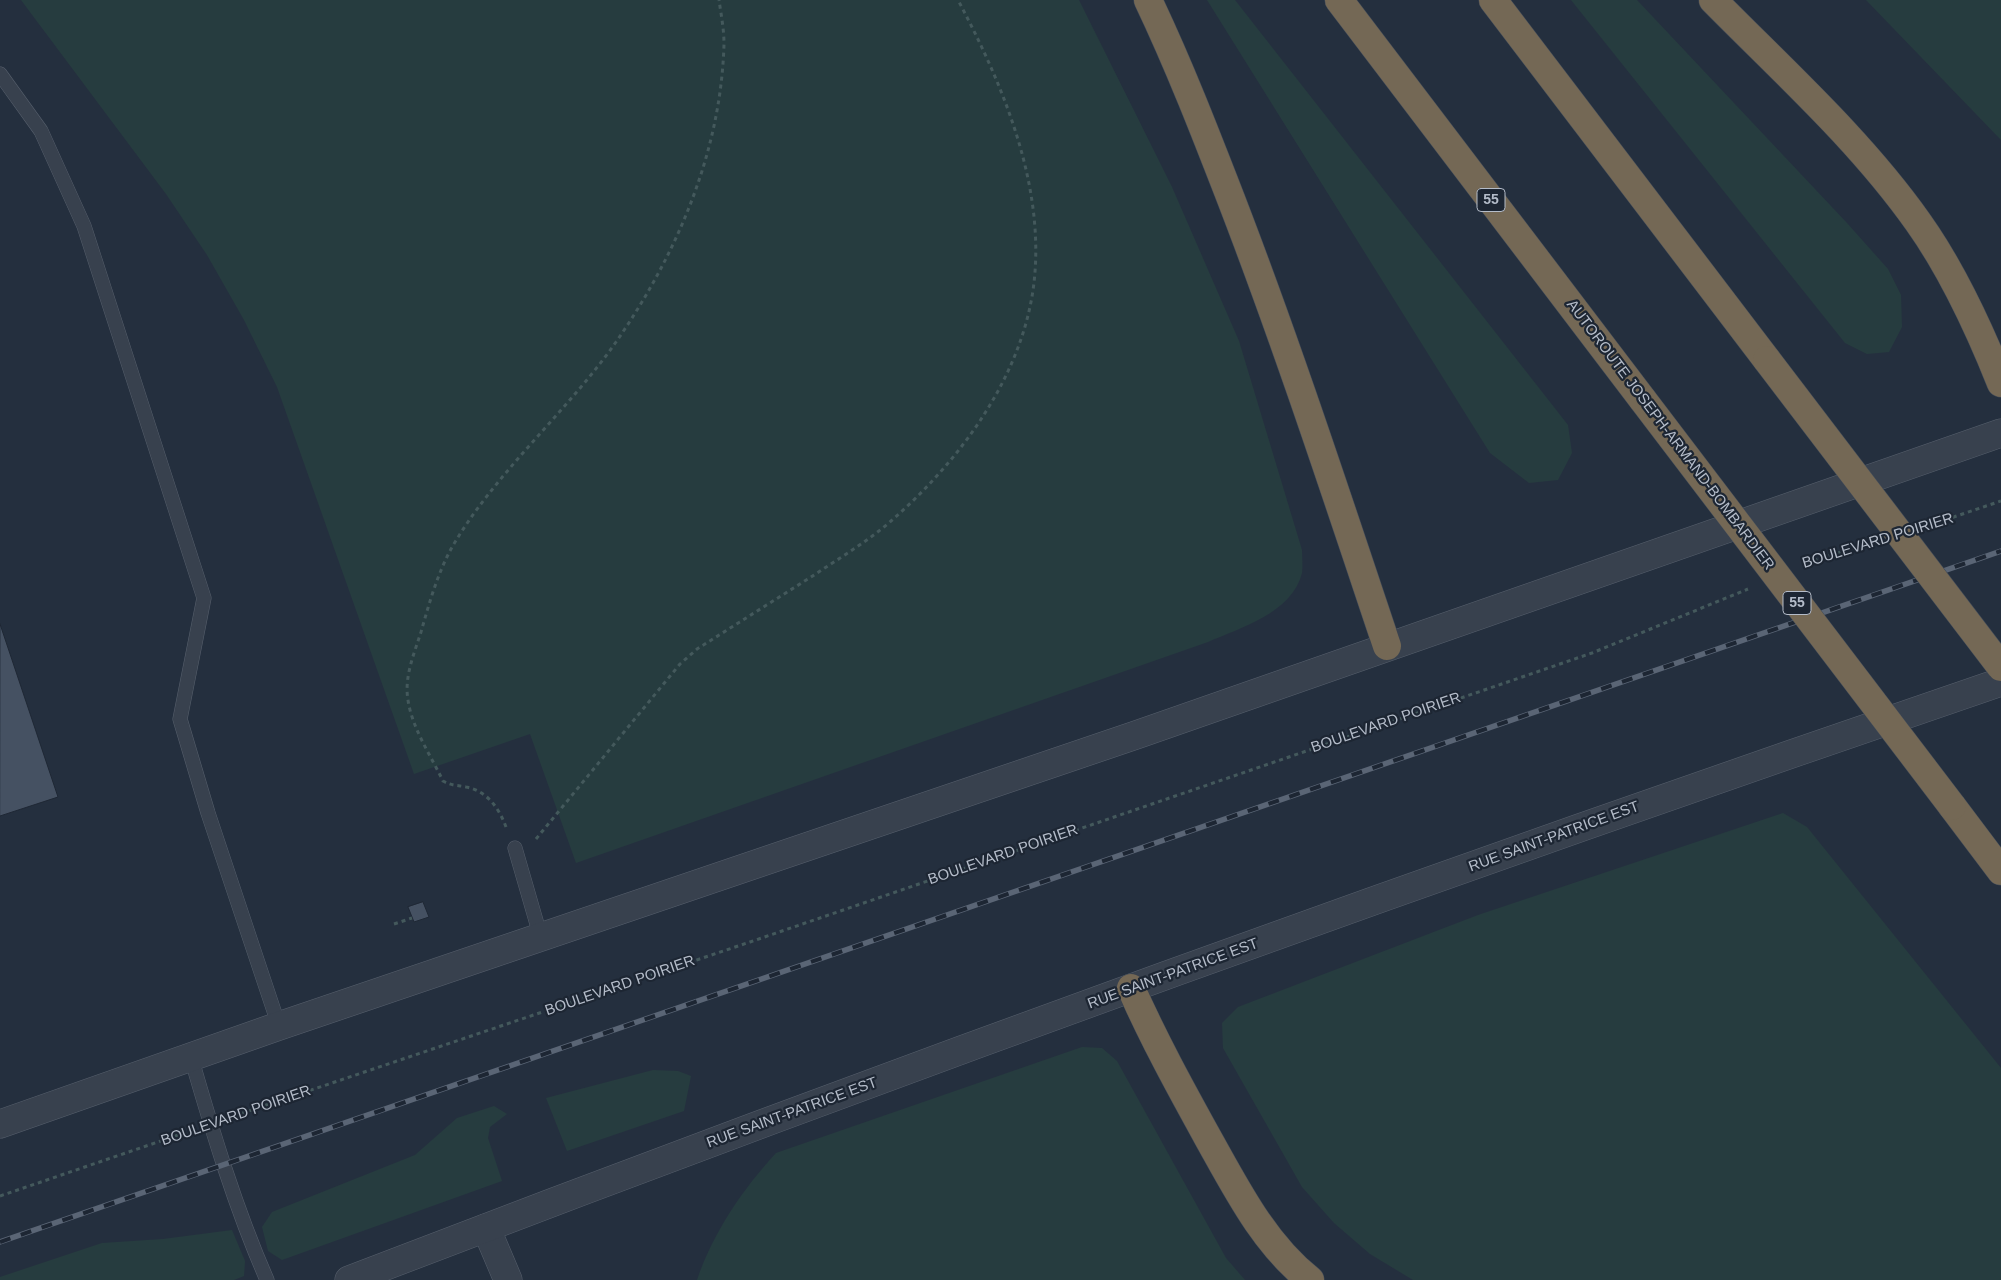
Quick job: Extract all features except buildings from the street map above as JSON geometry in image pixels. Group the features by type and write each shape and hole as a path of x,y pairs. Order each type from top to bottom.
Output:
{"highway":[{"path":"1148,0 1194,104 1244,233 1311,419 1387,646"},
{"name":"AUTOROUTE JOSEPH-ARMAND-BOMBARDIER","path":"1339,0 2001,870"},
{"path":"1493,0 2001,667"},
{"path":"1713,0 1865,156 1919,222 1957,286 2001,383"},
{"path":"1131,988 1161,1052 1227,1172 1258,1223 1282,1254 1310,1280"}],"street":[{"path":"0,1124 279,1026 1117,742 1387,646 2001,433"},
{"name":"RUE SAINT-PATRICE EST","path":"349,1280 1131,988 1626,811 2001,682"},
{"path":"486,1228 508,1280"}],"lane":[{"path":"0,74 41,131 84,226 204,598 180,720 208,813 279,1026"},
{"path":"515,848 542,938"},
{"path":"191,1057 210,1124 243,1225 267,1280"}],"path":[{"path":"719,0 724,42 719,103 709,153 666,263 615,343 478,510 451,550 434,589 410,667 408,700 413,720 444,781 452,786 466,787 481,792 493,802 515,848 535,840 543,832 680,664 697,650 856,548 891,521 934,480 979,422 1013,362 1028,319 1035,273 1036,236 1031,200 1021,154 1004,99 958,0"},
{"name":"BOULEVARD POIRIER","path":"1921,527 2001,502"},
{"name":"BOULEVARD POIRIER","path":"1802,564 1875,541"},
{"name":"BOULEVARD POIRIER","path":"0,1196 750,942 1592,653 1753,587"},
{"path":"394,924 412,918"}],"green space":[{"path":"21,0 1079,0 1172,187 1239,341 1302,550 1302,573 1296,587 1288,599 1276,609 1249,625 1208,642 576,863 530,734 414,774 277,387 244,320 207,255 166,194"},
{"path":"1207,0 1235,0 1568,425 1572,453 1558,480 1529,483 1490,453"},
{"path":"1571,0 1637,0 1847,223 1888,269 1901,295 1902,327 1889,352 1867,354 1845,343"},
{"path":"1866,0 2001,0 2001,140"},
{"path":"1783,813 1807,827 2001,1068 2001,1280 1413,1280 1370,1254 1334,1223 1302,1187 1223,1048 1222,1023 1238,1007 1478,915"},
{"path":"1082,1047 1102,1048 1117,1061 1226,1258 1245,1280 697,1280 720,1229 740,1197 776,1153"},
{"path":"653,1070 678,1071 691,1076 684,1111 567,1151 546,1098"},
{"path":"494,1106 507,1114 490,1127 488,1138 502,1181 282,1260 268,1251 262,1227 272,1212 415,1155 457,1118"},
{"path":"232,1230 245,1261 244,1276 234,1280 0,1280 0,1277 102,1243 163,1239"}],"railway":[{"path":"0,1242 2001,551"}]}
